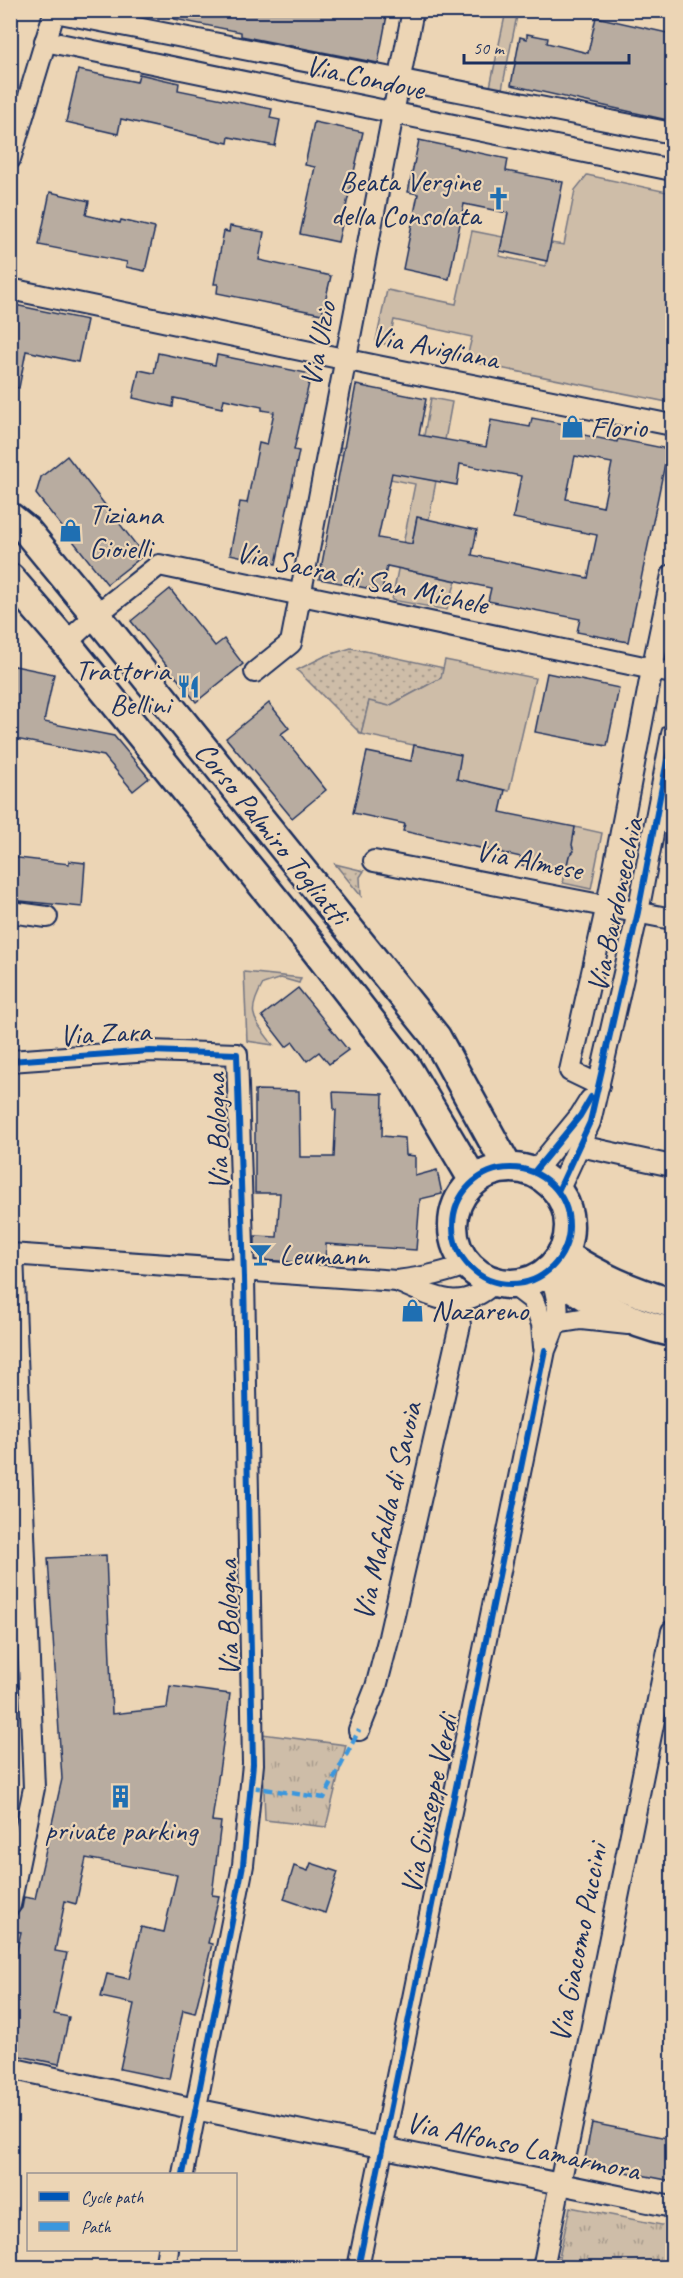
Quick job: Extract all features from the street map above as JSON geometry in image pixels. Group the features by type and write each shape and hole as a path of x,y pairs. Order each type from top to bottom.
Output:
{"street":[{"name":"Via Ulzio","path":"255,672 291,644 413,10"},
{"name":"Via Condove","path":"55,11 672,133"},
{"path":"10,159 55,11"},
{"name":"Via Condove","path":"45,42 672,170"},
{"name":"Via Avigliana","path":"10,289 346,360 672,425"},
{"name":"Corso Palmiro Togliatti","path":"10,517 26,530 96,615 436,1037 521,1170"},
{"name":"Via Sacra di San Michele","path":"66,643 96,615 159,565 672,673"},
{"name":"Via Bardonecchia","path":"599,1084 570,1071 607,905 672,575"},
{"name":"Corso Palmiro Togliatti","path":"10,578 66,643 314,948 405,1065 474,1181"},
{"name":"Via Bardonecchia","path":"558,1191 590,1122 638,912 672,734"},
{"name":"Via Almese","path":"374,861 672,919"},
{"path":"10,912 47,917"},
{"name":"Via Zara","path":"10,1060 150,1052 237,1054"},
{"name":"Via Bologna","path":"183,2173 243,1865 253,1764 244,1271 237,1054"},
{"name":"Via Bardonecchia","path":"521,1170 579,1116 599,1084"},
{"path":"580,1146 672,1166"},
{"path":"397,1281 456,1301 469,1300 503,1283 532,1280 556,1262 568,1237 567,1211 558,1191 543,1177 521,1170 487,1173 474,1181 460,1198 453,1224 456,1245 467,1264 480,1275 503,1283"},
{"path":"10,1905 34,1788 12,1254 397,1281 425,1278 467,1264"},
{"path":"556,1262 672,1303"},
{"path":"556,1262 597,1305 642,1325"},
{"name":"Via Giuseppe Verdi","path":"358,2268 545,1350 556,1323 558,1297 556,1262"},
{"name":"Via Giuseppe Verdi","path":"503,1283 533,1300 542,1324 545,1350"},
{"name":"Via Mafalda di Savoia","path":"359,1730 376,1687 390,1637 460,1325 456,1301"},
{"path":"556,1323 581,1319 642,1325 672,1332"},
{"name":"Via Giacomo Puccini","path":"543,2268 672,1631"},
{"name":"Via Alfonso Lamarmora","path":"10,2068 195,2109 672,2207"},
{"path":"165,2268 168,2251"}],"green space":[{"path":"506,11 518,11 502,89 490,87"},
{"path":"587,175 672,193 672,403 466,361 472,337 394,320 388,345 376,341 387,290 456,304 472,231 503,237 499,256 545,266 551,243 564,245 575,190"},
{"path":"431,398 452,402 445,440 429,437 421,478 436,481 429,519 417,518 406,570 456,581 447,610 392,600 415,484 390,479 393,464 338,454 339,447 419,462"},
{"path":"351,648 444,668 441,678 389,706 369,702 361,734 297,670 325,656"},
{"path":"445,660 535,678 509,791 456,779 461,755 361,734 369,701 389,706 441,678"},
{"path":"575,827 602,833 591,889 563,883"},
{"path":"335,864 364,871 360,877 361,896"},
{"path":"244,972 301,978 299,983 281,978 263,984 258,994 253,1009 254,1016 273,1045 247,1041"},
{"path":"262,1734 346,1745 326,1827 265,1820"},
{"path":"570,2207 672,2227 672,2267 557,2267"}],"building":[{"path":"174,10 313,10 337,15 338,10 388,10 378,63 241,36 241,32 174,19"},
{"path":"596,17 672,34 667,62 672,63 672,121 511,85 520,37 527,39 527,34 548,38 547,43 588,53"},
{"path":"78,70 137,82 139,74 179,83 178,90 272,109 270,118 280,120 275,146 229,137 228,143 121,119 118,134 66,122"},
{"path":"314,122 363,132 338,242 300,234 315,167 305,165"},
{"name":"Beata Vergine della Consolata","path":"419,140 508,159 506,171 563,182 547,261 500,251 508,213 464,204 449,279 403,269 418,194 408,192"},
{"path":"50,192 89,201 86,215 155,228 145,271 126,267 127,262 39,245"},
{"path":"230,226 264,232 259,260 331,276 322,314 217,293 218,284 214,284 224,231 229,232"},
{"path":"10,304 87,320 78,362 26,351 19,388 10,387"},
{"path":"158,353 215,365 217,355 311,374 294,450 299,451 276,564 230,554 240,502 247,503 259,443 267,445 274,412 262,410 262,407 224,399 222,408 174,398 173,407 133,398 139,370 154,373"},
{"path":"356,385 426,399 419,435 486,447 491,420 530,427 532,418 580,427 579,434 668,449 628,642 577,632 580,619 488,601 491,588 387,566 382,591 319,579","holes":["575,456 612,463 603,507 566,499","460,464 521,476 513,518 597,535 588,578 472,555 477,530 417,517 412,544 378,538 392,473 457,485"]},
{"path":"67,456 144,555 107,584 36,494 41,477"},
{"path":"170,589 215,646 224,639 243,664 196,702 131,621"},
{"path":"10,665 54,674 44,722 114,736 149,778 133,791 104,756 10,738"},
{"path":"547,673 619,688 607,746 535,732"},
{"path":"269,703 289,728 281,734 326,790 292,818 226,738"},
{"path":"414,745 461,755 457,779 505,790 500,812 575,827 572,845 574,851 569,856 565,873 547,870 542,872 538,868 520,865 521,857 403,831 405,824 353,813 367,752 411,761"},
{"path":"10,857 69,864 69,861 85,863 82,907 10,900"},
{"path":"298,988 348,1050 329,1064 319,1052 307,1061 293,1042 286,1047 262,1016"},
{"path":"255,1090 299,1091 300,1157 334,1157 336,1110 334,1110 333,1092 383,1094 382,1136 405,1138 406,1155 415,1156 415,1176 437,1170 442,1194 420,1199 416,1250 326,1244 325,1264 262,1260 255,1252 255,1236 277,1237 280,1193 255,1193"},
{"path":"106,1555 112,1714 167,1708 170,1686 230,1694 212,1821 221,1822 212,1895 219,1896 208,1943 212,1944 195,2013 183,2010 169,2079 120,2069 134,2004 101,1997 107,1974 129,1979 141,1927 164,1932 177,1875 86,1858 76,1904 65,1901 55,1951 67,1953 54,2014 69,2017 59,2064 10,2054 10,1980 21,1932 13,1931 16,1915 22,1908 24,1897 35,1899 62,1779 48,1558"},
{"path":"311,1863 338,1872 325,1913 284,1899 294,1866 308,1871"},
{"path":"592,2123 672,2139 672,2181 584,2164"}],"marked path":[{"path":"251,1787 324,1798 359,1730"}],"cycle path":[{"path":"558,1191 590,1122 638,912 672,734"},
{"path":"10,1061 150,1051 237,1054 244,1278 253,1764 243,1865 183,2173"},
{"path":"534,1172 580,1116 591,1097"},
{"path":"511,1168 533,1172 552,1185 565,1204 569,1226 565,1248 552,1267 533,1280 511,1284 489,1280 470,1267 457,1248 453,1226 457,1204 470,1185 489,1172 511,1168"},
{"path":"358,2268 545,1350"}],"place":[{"name":"Beata Vergine della Consolata","path":"498,198"},
{"name":"Florio","path":"572,427"},
{"name":"Tiziana Gioielli","path":"71,531"},
{"name":"Trattoria Bellini","path":"188,687"},
{"name":"Leumann","path":"261,1255"},
{"name":"Nazareno","path":"413,1310"},
{"name":"private parking","path":"121,1796"}]}
